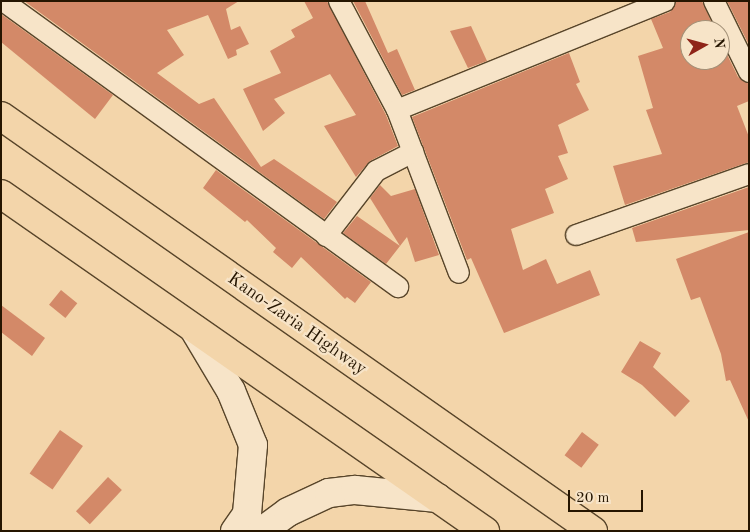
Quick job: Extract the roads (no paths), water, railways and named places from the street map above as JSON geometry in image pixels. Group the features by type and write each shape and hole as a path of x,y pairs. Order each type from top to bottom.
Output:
{"highway":[{"name":"Kano-Zaria Highway","path":"1,116 593,531"},
{"path":"1,194 485,531"}],"main road":[{"path":"194,329 231,391 253,445 247,514 235,531"},
{"path":"262,531 288,512 329,493 355,490 438,498"}],"street":[{"path":"3,1 398,287"},
{"path":"339,1 397,110 459,273"},
{"path":"397,110 665,1"},
{"path":"714,1 749,72"},
{"path":"326,236 376,171 413,152"},
{"path":"576,235 749,174"}]}
